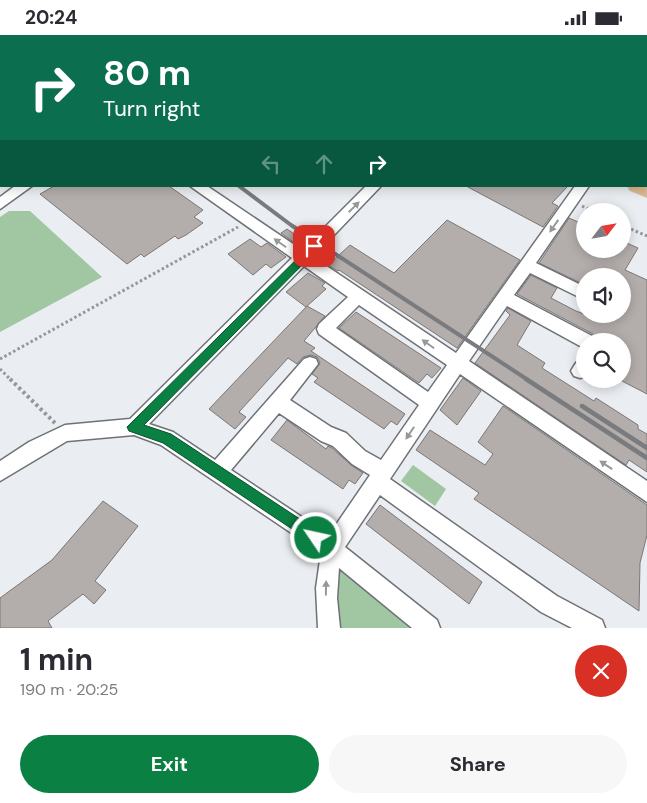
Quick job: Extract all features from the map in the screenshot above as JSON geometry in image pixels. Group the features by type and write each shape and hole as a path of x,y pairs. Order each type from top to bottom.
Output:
{"street":[{"path":"0,204 24,187"},
{"path":"198,187 647,492"},
{"path":"134,427 373,187"},
{"path":"329,628 326,601 326,571 332,549 430,403 581,187"},
{"path":"528,265 576,289"},
{"path":"358,296 325,329 430,403"},
{"path":"505,297 576,336"},
{"path":"218,472 310,364"},
{"path":"277,401 327,435 336,437 350,446 356,455 380,477 549,603 594,628"},
{"path":"0,472 36,448 65,433 134,427 167,438 332,549 429,628"}],"path":[{"path":"0,359 249,221"},
{"path":"631,229 647,236"},
{"path":"0,369 65,433"}],"green space":[{"path":"9,211 30,211 102,277 0,332 0,217"},
{"path":"413,465 446,489 435,506 401,481"},
{"path":"342,567 414,628 339,628 333,570"}],"building":[{"path":"52,187 170,187 203,210 194,217 203,223 186,235 178,239 175,236 144,257 141,254 127,264 40,194"},
{"path":"468,187 567,187 552,203 558,206 543,227"},
{"path":"569,218 576,221 576,258 631,258 631,245 638,248 626,268 576,268 576,281 539,263"},
{"path":"447,220 520,260 457,348 339,270 328,265 350,245 394,273"},
{"path":"287,229 307,243 302,248 281,233"},
{"path":"250,239 261,247 267,243 286,257 271,268 266,264 253,275 228,254"},
{"path":"308,273 325,283 322,286 326,289 306,307 286,292"},
{"path":"631,273 647,280 647,394 631,386 631,333 591,333 517,294 531,275 557,288 551,298 576,311 576,323 631,323"},
{"path":"307,306 325,316 304,341 315,348 311,351 405,414 397,425 391,421 384,429 314,382 318,378 312,374 320,363 317,357 311,355 303,357 297,364 288,358 239,412 246,417 235,429 209,409"},
{"path":"508,308 531,321 517,345 545,363 542,368 594,401 596,398 638,425 638,429 647,434 647,472 629,460 626,465 475,363 510,315 506,311"},
{"path":"356,312 441,368 432,378 427,374 419,383 339,328"},
{"path":"463,378 481,391 457,425 440,410"},
{"path":"503,406 647,505 647,535 640,563 639,611 474,499 479,493 416,450 430,430 485,465 493,454 478,442"},
{"path":"287,420 326,449 328,446 332,448 363,473 355,484 349,480 343,489 271,440"},
{"path":"103,501 138,526 95,581 106,590 94,604 83,594 48,621 52,628 0,628 0,598 52,560"},
{"path":"380,505 482,582 469,604 366,524"}],"railway":[{"path":"240,187 291,225 528,380"},
{"path":"526,379 647,458"},
{"path":"582,406 647,448"}],"route":[{"path":"314,246 134,427 167,438 316,538"}]}
